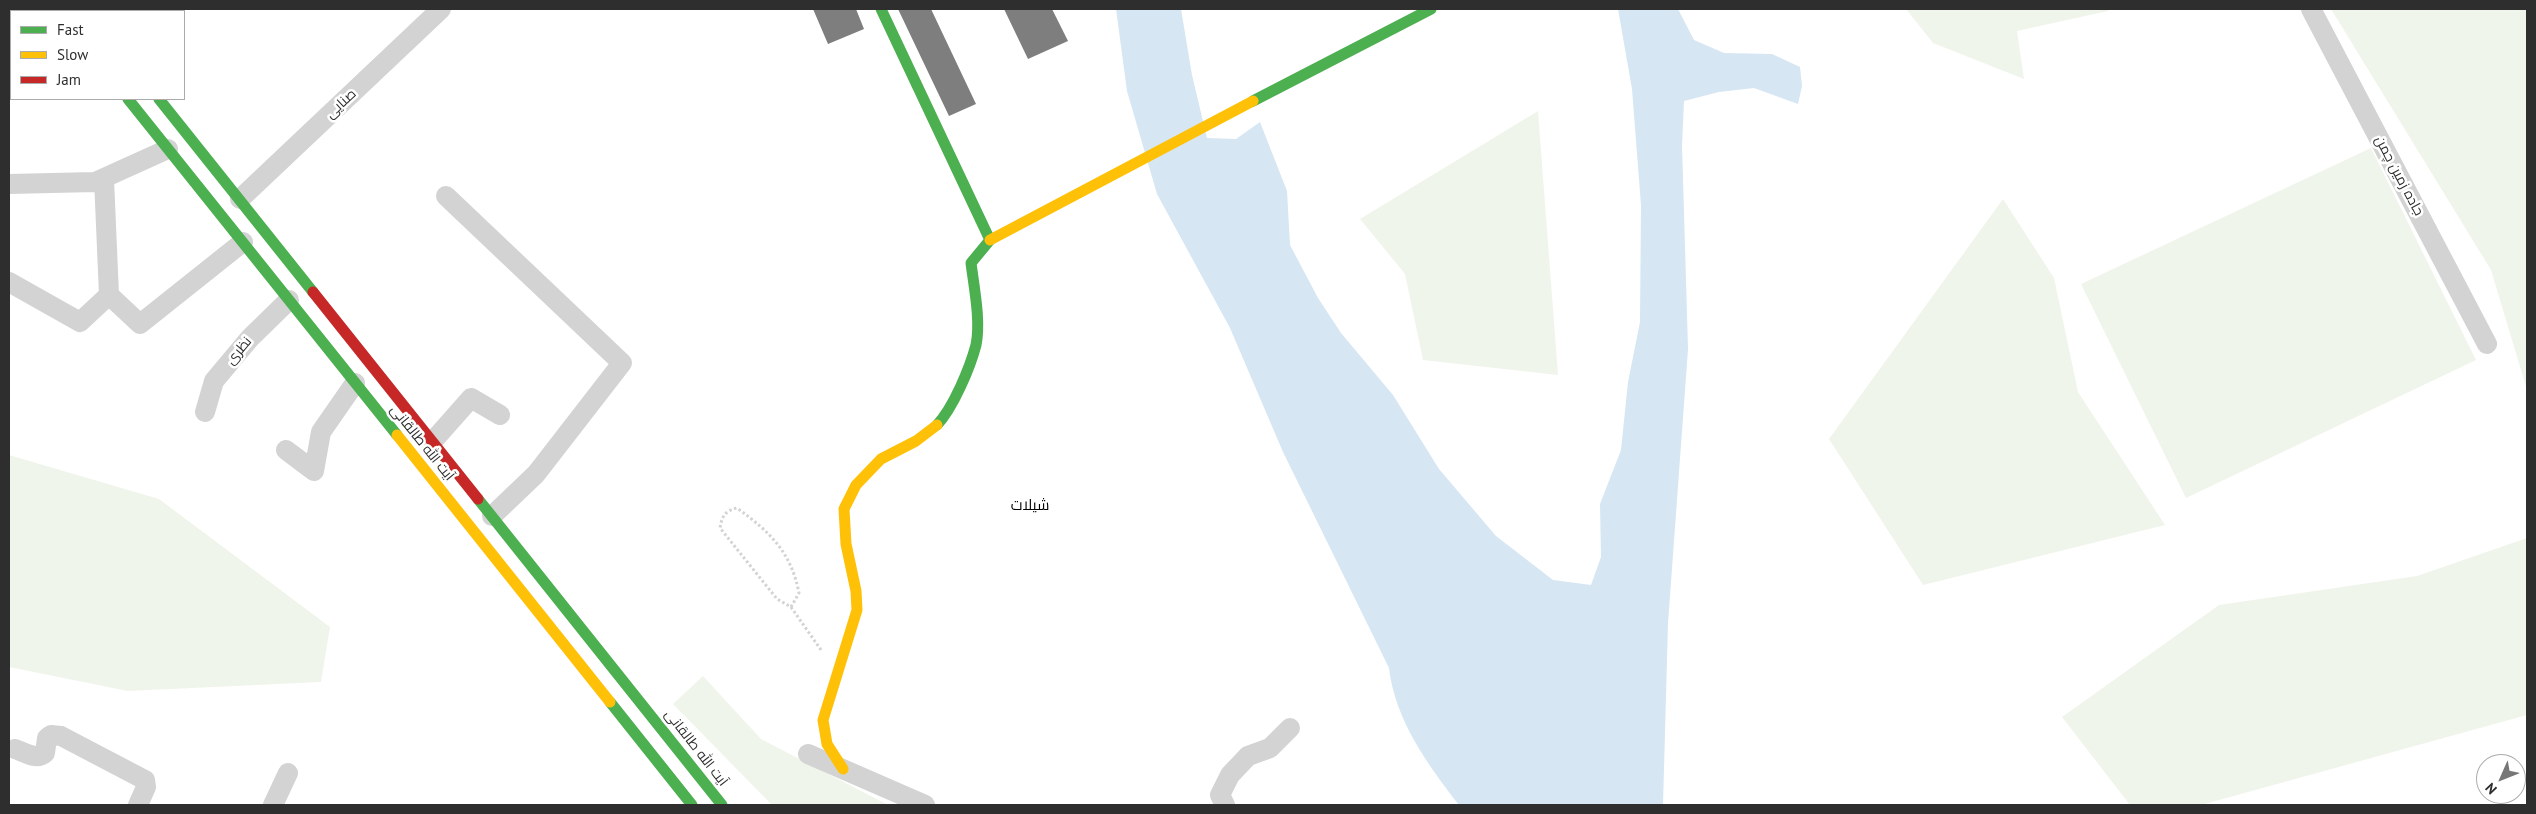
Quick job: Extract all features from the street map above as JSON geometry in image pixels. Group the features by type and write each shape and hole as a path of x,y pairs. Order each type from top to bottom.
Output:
{"main road":[{"path":"881,9 990,240"},
{"path":"843,769 827,744 823,720 857,610 856,591 846,544 844,509 856,485 881,459 916,441 934,428 949,412 976,344 976,308 971,263 990,240 1216,119 1431,9"},
{"name":"آیت الله طالقانی","path":"129,100 692,805"},
{"name":"آیت الله طالقانی","path":"161,100 722,805"},
{"path":"221,215 240,199"}],"street":[{"name":"صنایی","path":"240,199 442,9"},
{"name":"جاده زمین چمن","path":"2310,9 2487,344"},
{"path":"9,184 95,182 168,149"},
{"path":"104,179 108,295 140,324 243,242"},
{"path":"446,196 622,363 536,474 492,516"},
{"path":"9,282 80,322 108,295"},
{"name":"نظری","path":"206,412 214,381 250,338 289,300"},
{"path":"286,450 314,471 321,432 355,383"},
{"path":"433,441 471,398 500,415"},
{"path":"1225,805 1220,795 1230,775 1248,756 1270,748 1290,728"},
{"path":"15,749 35,757 42,756 45,754 47,738 51,735 61,736 145,780 146,787 138,805"},
{"path":"808,754 925,805"},
{"path":"274,805 288,773"}],"path":[{"path":"791,607 799,593 796,577 784,551 766,529 752,518 737,508 728,510 722,518 720,528 776,599 791,607 837,673"}],"shaded area":[{"path":"1906,9 2107,9 2108,11 2017,31 2024,79 1933,43"},
{"path":"2331,9 2527,9 2527,390 2491,270"},
{"path":"1538,111 1558,375 1423,360 1405,274 1360,219"},
{"path":"2371,148 2476,360 2186,498 2081,284"},
{"path":"2003,199 2054,278 2078,392 2165,525 1923,585 1829,439"},
{"path":"9,455 159,499 330,627 321,682 128,691 9,667"},
{"path":"2527,538 2527,715 2201,805 2130,805 2062,717 2219,605 2417,576"},
{"path":"703,676 761,739 888,805 772,805 673,704"}],"water":[{"path":"1116,9 1181,9 1192,75 1207,138 1236,139 1260,122 1287,191 1290,245 1318,298 1341,333 1393,395 1439,469 1496,536 1553,580 1591,585 1601,557 1600,504 1621,450 1628,382 1640,322 1641,205 1632,89 1618,9 1678,9 1694,40 1724,53 1772,54 1800,67 1802,86 1798,104 1754,88 1719,92 1684,101 1682,145 1688,349 1668,623 1663,805 1459,805 1425,758 1398,706 1389,668 1283,452 1230,328 1157,194 1127,91"}],"building":[{"path":"813,9 856,9 864,29 828,44"},
{"path":"898,9 931,9 976,104 949,116"},
{"path":"1004,9 1052,9 1068,41 1028,59"}],"traffic: fast":[{"path":"881,9 990,240 971,263 978,326 976,345 970,365 960,387 949,409 937,425"},
{"path":"1253,101 1431,9"},
{"path":"129,100 397,435"},
{"path":"160,100 313,292"},
{"path":"478,499 722,805"},
{"path":"610,702 692,805"}],"traffic: slow":[{"path":"990,240 1253,101"},
{"path":"843,769 827,744 823,720 857,610 856,591 846,544 844,509 856,485 881,459 916,441 937,425"},
{"path":"397,435 610,702"}],"traffic: jam":[{"path":"313,292 478,499"}],"district":[{"name":"شیلات","path":"1030,506"}]}
